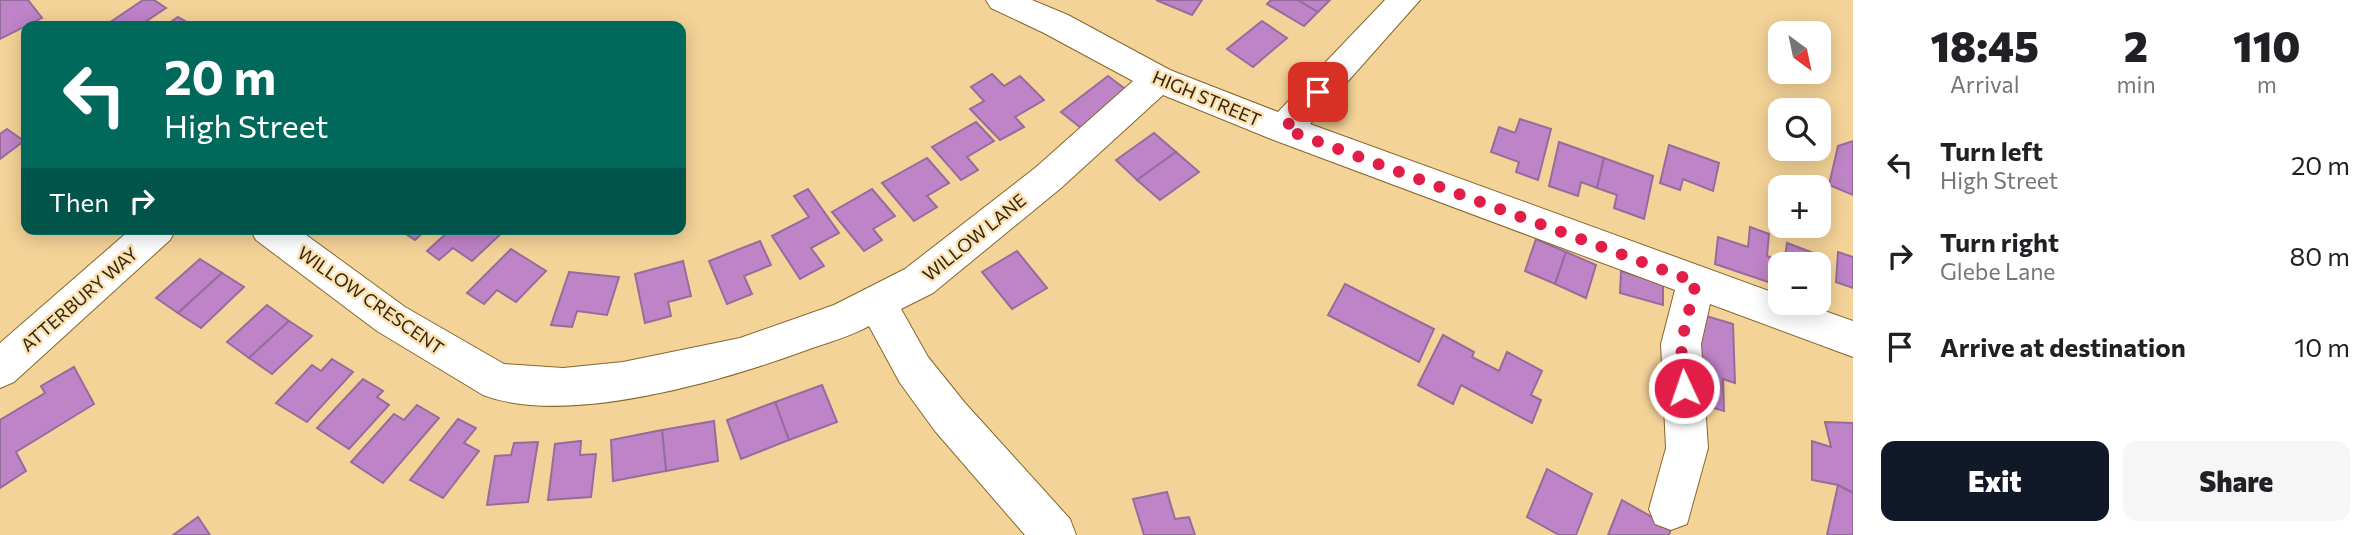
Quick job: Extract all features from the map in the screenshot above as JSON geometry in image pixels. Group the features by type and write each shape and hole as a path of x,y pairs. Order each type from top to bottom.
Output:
{"street":[{"path":"1284,129 1404,0"},
{"name":"HIGH STREET","path":"1012,2 1158,79 1434,187 1852,342"},
{"name":"WILLOW LANE","path":"877,302 919,281 1048,178 1158,79"},
{"name":"ATTERBURY WAY","path":"0,369 151,235"},
{"name":"WILLOW CRESCENT","path":"277,235 391,319 498,382 563,387 623,381 727,359 847,318 877,302"},
{"path":"1671,509 1687,448 1681,344 1696,282"},
{"path":"877,302 914,370 950,417 1054,535"}],"building":[{"path":"0,0 28,0 42,18 36,21 21,21 21,28 0,39"},
{"path":"143,0 154,0 166,8 146,21 112,21"},
{"path":"1156,0 1202,0 1192,15"},
{"path":"1271,0 1298,0 1318,12 1304,26 1267,4"},
{"path":"1298,0 1330,0 1318,12"},
{"path":"1262,21 1287,38 1253,67 1227,49"},
{"path":"992,74 1004,86 1020,76 1044,100 1015,117 1024,127 1000,140 970,109 984,101 971,87"},
{"path":"1108,76 1128,91 1081,128 1061,112"},
{"path":"1520,119 1551,129 1538,180 1516,172 1519,162 1491,152 1499,127 1515,133"},
{"path":"976,122 994,141 967,157 978,170 961,180 932,147"},
{"path":"7,129 21,139 21,143 0,159 0,134"},
{"path":"1154,133 1176,152 1137,180 1116,160"},
{"path":"1853,141 1853,195 1831,186 1838,146"},
{"path":"1559,142 1604,158 1597,188 1581,182 1578,196 1549,186"},
{"path":"1669,145 1719,163 1713,191 1683,179 1680,190 1660,183"},
{"path":"1176,152 1199,172 1160,200 1137,180"},
{"path":"927,158 949,183 927,196 937,207 914,221 882,183"},
{"path":"1604,158 1653,176 1644,219 1614,208 1617,195 1597,188"},
{"path":"808,189 839,233 811,248 824,266 800,279 772,236 809,217 794,196"},
{"path":"872,189 895,216 873,229 882,240 864,251 832,212"},
{"path":"1750,227 1768,234 1768,282 1715,264 1718,237 1748,247"},
{"path":"407,235 420,235 415,240"},
{"path":"444,235 500,235 472,261 453,248 439,260 427,251"},
{"path":"1536,239 1566,252 1555,284 1525,271"},
{"path":"760,241 771,265 744,276 752,294 727,304 709,261"},
{"path":"1787,243 1811,252 1786,252"},
{"path":"511,249 546,271 516,302 497,290 484,304 467,293"},
{"path":"1017,251 1047,288 1012,309 982,272"},
{"path":"1566,252 1596,265 1586,298 1555,284"},
{"path":"1838,252 1853,257 1853,288 1836,282"},
{"path":"200,259 222,273 178,313 156,298"},
{"path":"683,261 691,296 668,302 671,316 645,323 635,274"},
{"path":"1621,271 1663,284 1663,305 1620,293"},
{"path":"569,272 619,277 607,315 577,311 572,327 551,325"},
{"path":"222,273 244,287 201,328 178,313"},
{"path":"1345,284 1434,329 1419,362 1328,315"},
{"path":"267,305 289,321 249,358 227,342"},
{"path":"1696,313 1733,324 1735,383 1723,379 1724,411 1696,403"},
{"path":"289,321 312,336 272,374 249,358"},
{"path":"1443,335 1474,352 1472,357 1499,371 1507,352 1542,371 1531,395 1541,400 1532,423 1461,385 1453,404 1418,385"},
{"path":"332,359 353,372 307,422 276,403 312,365 321,371"},
{"path":"74,367 94,404 16,452 26,471 0,488 0,420 45,393 41,386"},
{"path":"363,379 383,391 377,397 389,405 349,449 317,428"},
{"path":"822,385 837,422 789,440 775,402"},
{"path":"775,402 789,440 741,459 727,420"},
{"path":"417,405 439,418 383,483 351,462 394,414 404,420"},
{"path":"458,419 476,428 464,443 479,451 443,498 410,480"},
{"path":"714,421 718,461 666,471 662,430"},
{"path":"1825,422 1853,423 1853,493 1838,485 1812,480 1812,441 1831,447"},
{"path":"662,430 666,471 613,481 611,440"},
{"path":"581,441 580,455 596,454 591,497 548,500 555,444"},
{"path":"538,442 528,502 487,505 495,456 511,455 514,443"},
{"path":"1547,469 1592,494 1576,535 1559,535 1527,517"},
{"path":"1838,485 1853,493 1853,535 1827,535"},
{"path":"1167,492 1175,519 1189,517 1195,535 1144,535 1133,499"},
{"path":"1622,500 1671,528 1669,535 1608,535"},
{"path":"198,517 210,535 173,535"}],"route":[{"path":"1318,92 1284,129 1434,187 1696,282 1681,344 1684,388"}]}
